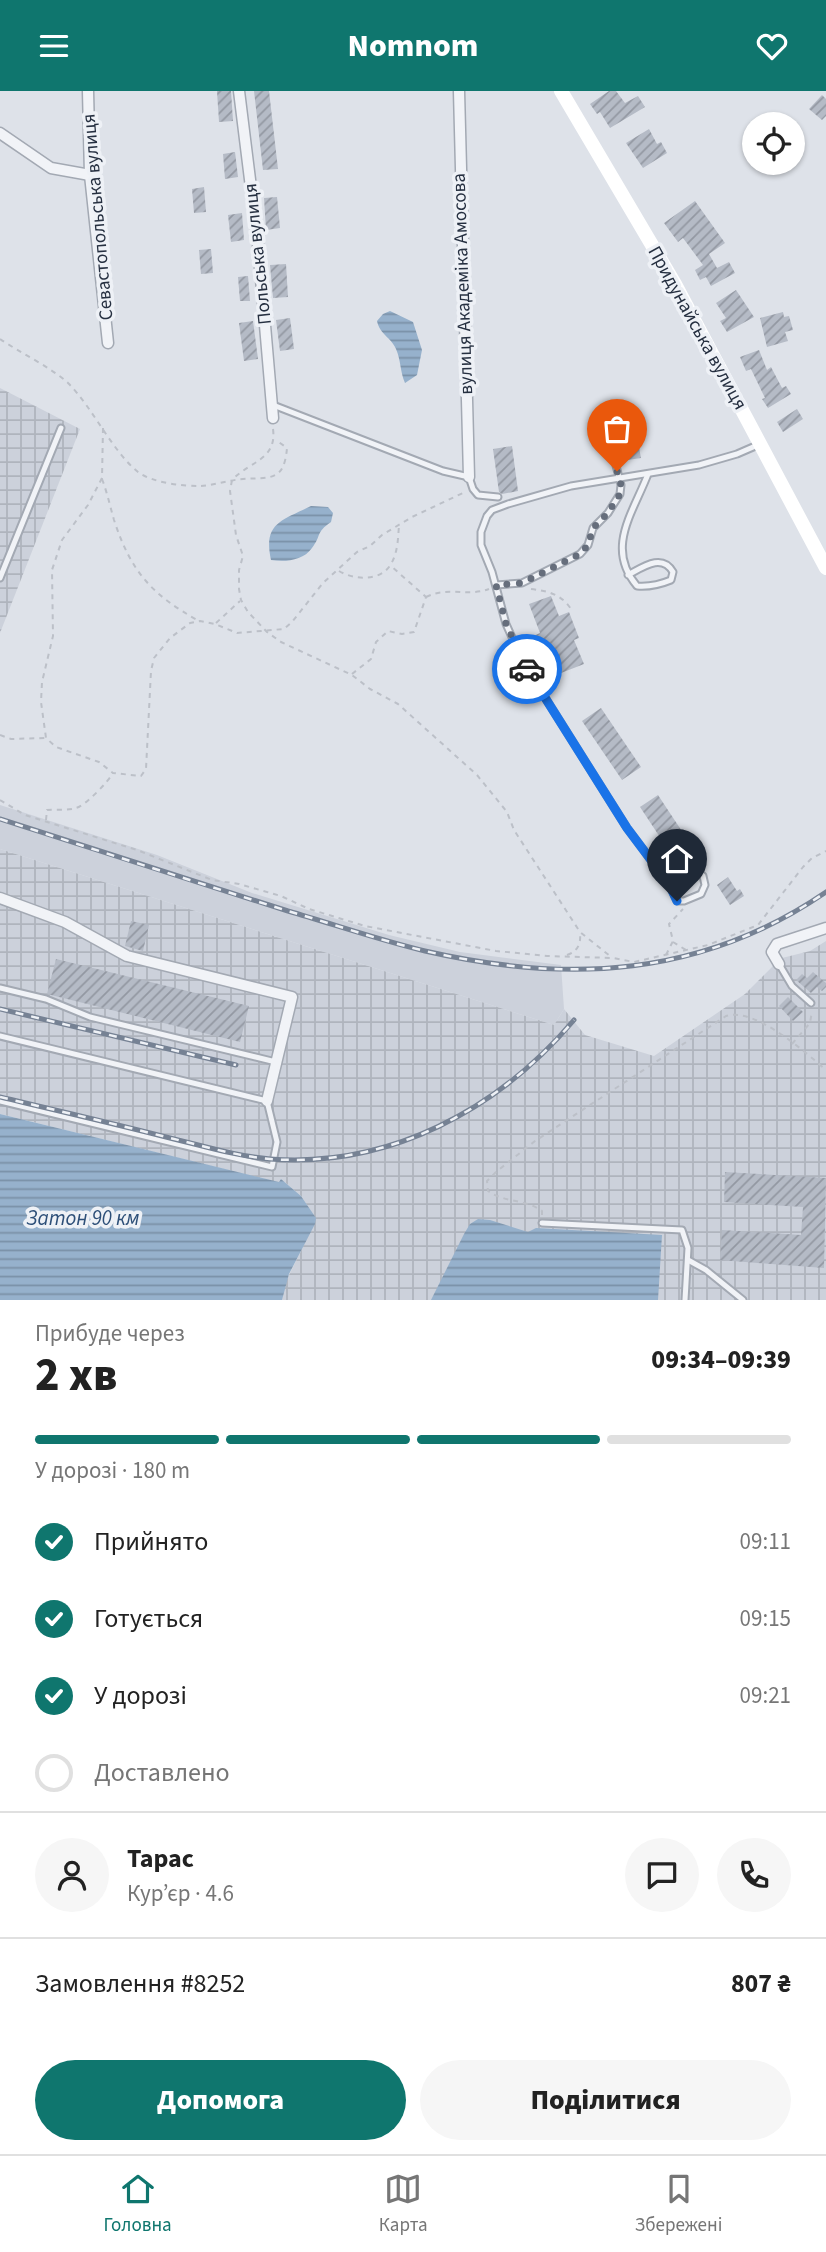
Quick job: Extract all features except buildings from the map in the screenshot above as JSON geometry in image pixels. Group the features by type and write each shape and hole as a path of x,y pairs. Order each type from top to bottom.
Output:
{"main road":[{"name":"Придунайська вулиця","path":"561,91 675,284 826,568"}],"street":[{"name":"Севастопольська вулиця","path":"88,91 90,175 108,343"},
{"name":"Польська вулиця","path":"239,91 258,244 273,418"},
{"name":"вулиця Академіка Амосова","path":"458,91 469,477"},
{"path":"0,133 51,168 90,175"},
{"path":"0,898 65,922 127,956 292,997 267,1101"},
{"path":"779,964 772,952 777,944 826,928"}],"lane":[{"path":"273,405 443,471 469,477 478,495 498,497"},
{"path":"496,585 522,583 580,554 588,545 593,528 608,513 620,494 619,477 605,423"},
{"path":"0,579 61,428"},
{"path":"669,884 696,870 703,876 705,885 701,894 677,901 669,884 627,828 524,664 506,624 496,585 481,545 481,532 492,510 571,486 699,465 760,444"},
{"path":"628,576 653,562 662,562 673,572 671,580 649,587 638,586 628,576 622,551 624,527 648,474"},
{"path":"779,964 792,986 811,1003"},
{"path":"0,988 46,999 90,1017 276,1062"},
{"path":"0,1036 267,1101 278,1142 271,1167 0,1101"},
{"path":"542,1223 682,1230 688,1248 685,1300"},
{"path":"688,1261 706,1270 743,1300"}],"path":[{"path":"0,339 66,381 139,472 153,478 198,486 232,480 269,478 277,475 283,467 287,448 275,439"},
{"path":"273,418 274,445 268,453 232,480 230,491 236,535 243,556 239,570 241,600 267,632 297,651 352,675 379,695 398,704 477,775 507,812 514,830 580,932 612,958"},
{"path":"103,428 102,478 131,562 147,585 160,597 200,621 237,633 284,629 311,596 357,552 370,546 399,524 438,503 473,489"},
{"path":"46,738 41,702 42,682 53,636 52,570 62,540 88,505 102,478"},
{"path":"338,570 356,578 366,578 391,566 397,552 399,524"},
{"path":"391,566 426,597"},
{"path":"522,583 527,588 547,590 557,595 570,609"},
{"path":"352,675 371,659 376,642 388,631 410,634 414,632 426,597 444,590 477,593 496,585"},
{"path":"215,624 241,600"},
{"path":"0,734 11,739 46,738 57,747 99,762 114,773 141,776 146,769 154,658 161,647 180,629 200,621"},
{"path":"46,821 47,810 76,809 114,773"},
{"path":"0,800 25,815 137,851 212,880 239,884 281,896 309,909 365,926 474,948 634,962 708,945 758,925 803,867 812,858 826,851"},
{"path":"665,956 673,941 669,924 683,909 684,901"},
{"path":"566,956 578,948 581,941 580,932"},
{"path":"673,941 686,950"},
{"path":"792,1044 810,1023 811,1003"},
{"path":"542,1223 542,1212 536,1207 498,1198 488,1191 487,1181 535,1141 726,1016 734,1013 754,1018 826,1070"}],"shaded area":[{"path":"0,388 80,429 0,633"},
{"path":"0,805 157,855 252,893 389,935 460,952 561,965 564,1009 554,1025 0,849"},
{"path":"0,849 554,1025 564,1009 585,1035 654,1056 745,994 772,967 781,962 782,958 810,951 826,941 826,1300 282,1300 285,1283 303,1247 311,1211 301,1196 281,1179 280,1183 0,1114"}],"water":[{"path":"390,311 413,322 422,350 417,375 405,383 396,349 377,321"},
{"path":"311,506 328,507 333,513 331,522 321,532 312,548 304,556 293,560 271,560 269,548 272,531 283,520"},
{"name":"Затон 90 км","path":"0,1114 279,1182 281,1179 301,1196 316,1218 289,1274 282,1300 0,1300"},
{"path":"478,1219 528,1232 536,1228 662,1235 658,1300 431,1300 464,1234 470,1224"}],"railway":[{"path":"0,819 391,942 478,961 531,968 633,966 683,957 731,942 779,920 826,892"},
{"path":"0,1009 236,1065"},
{"path":"0,1097 257,1158 314,1159 357,1154 398,1143 438,1127 476,1106 511,1081 544,1052 574,1020"}],"way so far":[{"path":"527,669 506,624 496,585 522,583 580,554 588,545 593,528 608,513 620,494 621,485 617,471"}],"route":[{"path":"527,669 627,828 669,884 677,901"}]}
